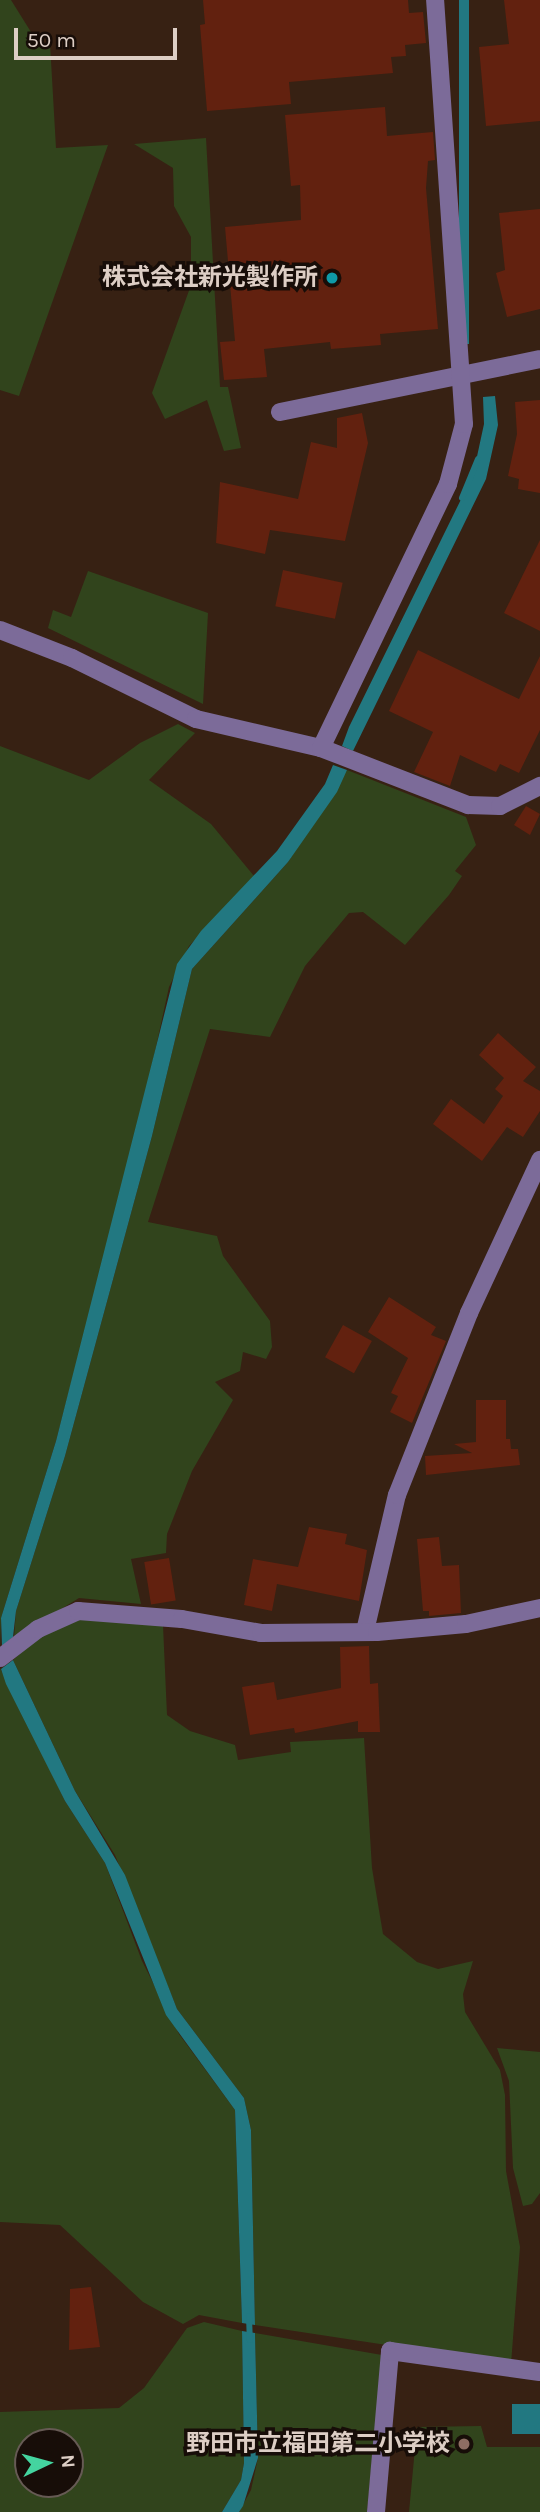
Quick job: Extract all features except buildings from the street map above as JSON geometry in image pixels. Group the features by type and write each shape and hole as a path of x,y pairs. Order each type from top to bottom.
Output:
{"street":[{"path":"321,748 458,458 464,424 435,0"},
{"path":"281,412 540,359"},
{"path":"0,630 72,658 196,719 321,748 468,806 500,806 540,786"},
{"path":"365,1631 397,1495 469,1313 540,1160"},
{"path":"5,1654 38,1629 78,1611 182,1619 261,1633 365,1631 466,1624 540,1608"},
{"path":"376,2512 390,2351 540,2372"}],"green space":[{"path":"0,0 11,0 41,48 50,43 56,148 108,145 19,396 0,390"},
{"path":"206,138 220,387 228,387 241,448 224,451 207,400 165,419 152,393 191,285 191,237 174,206 173,168 134,144"},
{"path":"88,571 208,613 203,704 48,628 53,610 71,617"},
{"path":"178,724 195,733 149,780 211,824 254,876 189,946 169,987 140,1120 56,1441 1,1618 0,1649 0,746 89,780 140,743"},
{"path":"347,770 466,817 476,845 455,871 462,876 449,895 405,945 363,912 349,913 305,966 270,1037 210,1029 148,1222 217,1236 223,1256 270,1321 272,1347 266,1359 243,1352 240,1371 215,1382 233,1400 192,1471 167,1534 166,1553 131,1559 141,1604 79,1598 14,1638 16,1611 65,1456 152,1136 192,969 288,862"},
{"path":"95,1617 163,1625 167,1715 190,1731 235,1745 238,1760 291,1752 290,1742 364,1738 372,1868 383,1934 417,1962 438,1969 473,1961 463,1994 465,2012 500,2070 505,2095 506,2171 520,2247 511,2364 255,2325 251,2130 244,2098 177,2009 115,1855 75,1791 13,1660 40,1636 67,1622"},
{"path":"0,1668 65,1801 105,1863 142,1961 179,2034 235,2110 242,2323 199,2315 183,2324 143,2302 60,2225 0,2222"},
{"path":"497,2048 540,2052 540,2193 532,2204 523,2206 513,2168 509,2081"},
{"path":"204,2322 242,2331 244,2463 241,2480 222,2512 0,2512 0,2412 119,2408 144,2388 187,2328"},
{"path":"255,2333 382,2355 367,2512 239,2512 251,2490 258,2458"},
{"path":"481,2426 487,2447 540,2447 540,2512 409,2512 417,2427"}],"water":[{"path":"459,0 469,0 469,344 459,344"},
{"path":"495,396 498,425 486,479 353,751 342,746 349,727 473,475 484,424 483,397"},
{"path":"333,765 347,770 337,792 288,862 192,969 152,1136 65,1456 16,1611 13,1637 2,1646 1,1618 56,1441 177,964 201,931 277,851 325,784"},
{"path":"13,1660 75,1791 125,1875 177,2009 244,2098 251,2130 255,2325 242,2323 235,2110 166,2015 105,1863 65,1801 6,1684 1,1669"},
{"path":"242,2331 255,2333 258,2458 239,2512 222,2512 241,2480 244,2463"},
{"path":"512,2404 540,2404 540,2434 512,2434"}],"waterway":[{"path":"462,498 478,459"},
{"path":"249,2316 250,2340"}],"place":[{"name":"株式会社新光製作所","path":"332,278"},
{"name":"野田市立福田第二小学校","path":"464,2444"}]}
